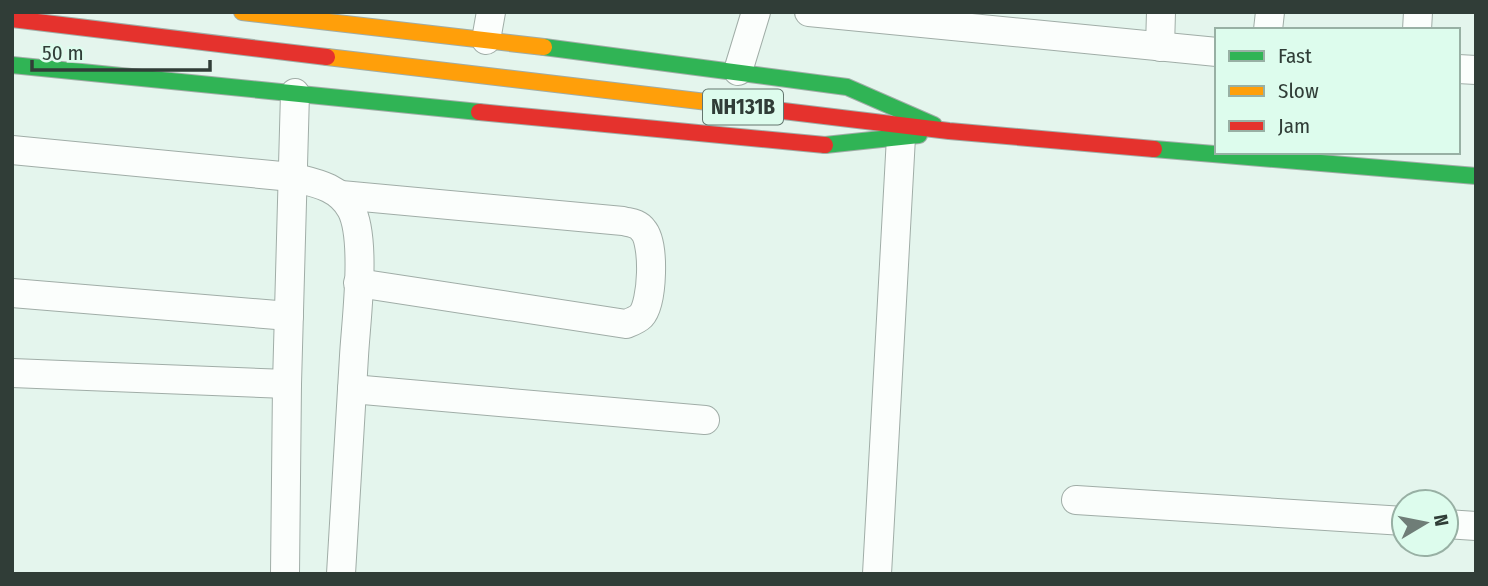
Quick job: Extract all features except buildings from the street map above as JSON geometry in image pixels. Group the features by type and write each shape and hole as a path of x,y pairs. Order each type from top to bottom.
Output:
{"main road":[{"path":"242,12 383,20 486,40 847,87 949,131"},
{"name":"NH131B","path":"12,19 949,131 1215,148"},
{"path":"12,65 819,146 949,131"},
{"name":"NH131B","path":"1303,154 1411,161 1476,176"}],"street":[{"path":"486,40 491,12"},
{"path":"738,71 756,12"},
{"path":"809,12 1215,52"},
{"path":"1160,47 1161,12"},
{"path":"285,574 286,384 295,93"},
{"path":"877,574 901,137"},
{"path":"12,150 292,177 327,186 341,195 351,210 358,229 358,283 341,574"},
{"path":"341,195 623,221 635,223 645,231 650,246 649,302 640,317 626,324 358,283"},
{"path":"12,293 289,316"},
{"path":"12,373 286,384"},
{"path":"352,389 705,420"},
{"path":"1076,500 1390,520"}],"traffic: fast":[{"path":"544,47 847,87 934,125"},
{"path":"12,65 479,112"},
{"path":"825,145 919,135"},
{"path":"1154,149 1476,176"}],"traffic: slow":[{"path":"242,12 544,47"},
{"path":"327,57 775,110"}],"traffic: jam":[{"path":"12,19 327,57"},
{"path":"775,110 949,131 1154,149"},
{"path":"479,112 825,145"}]}
